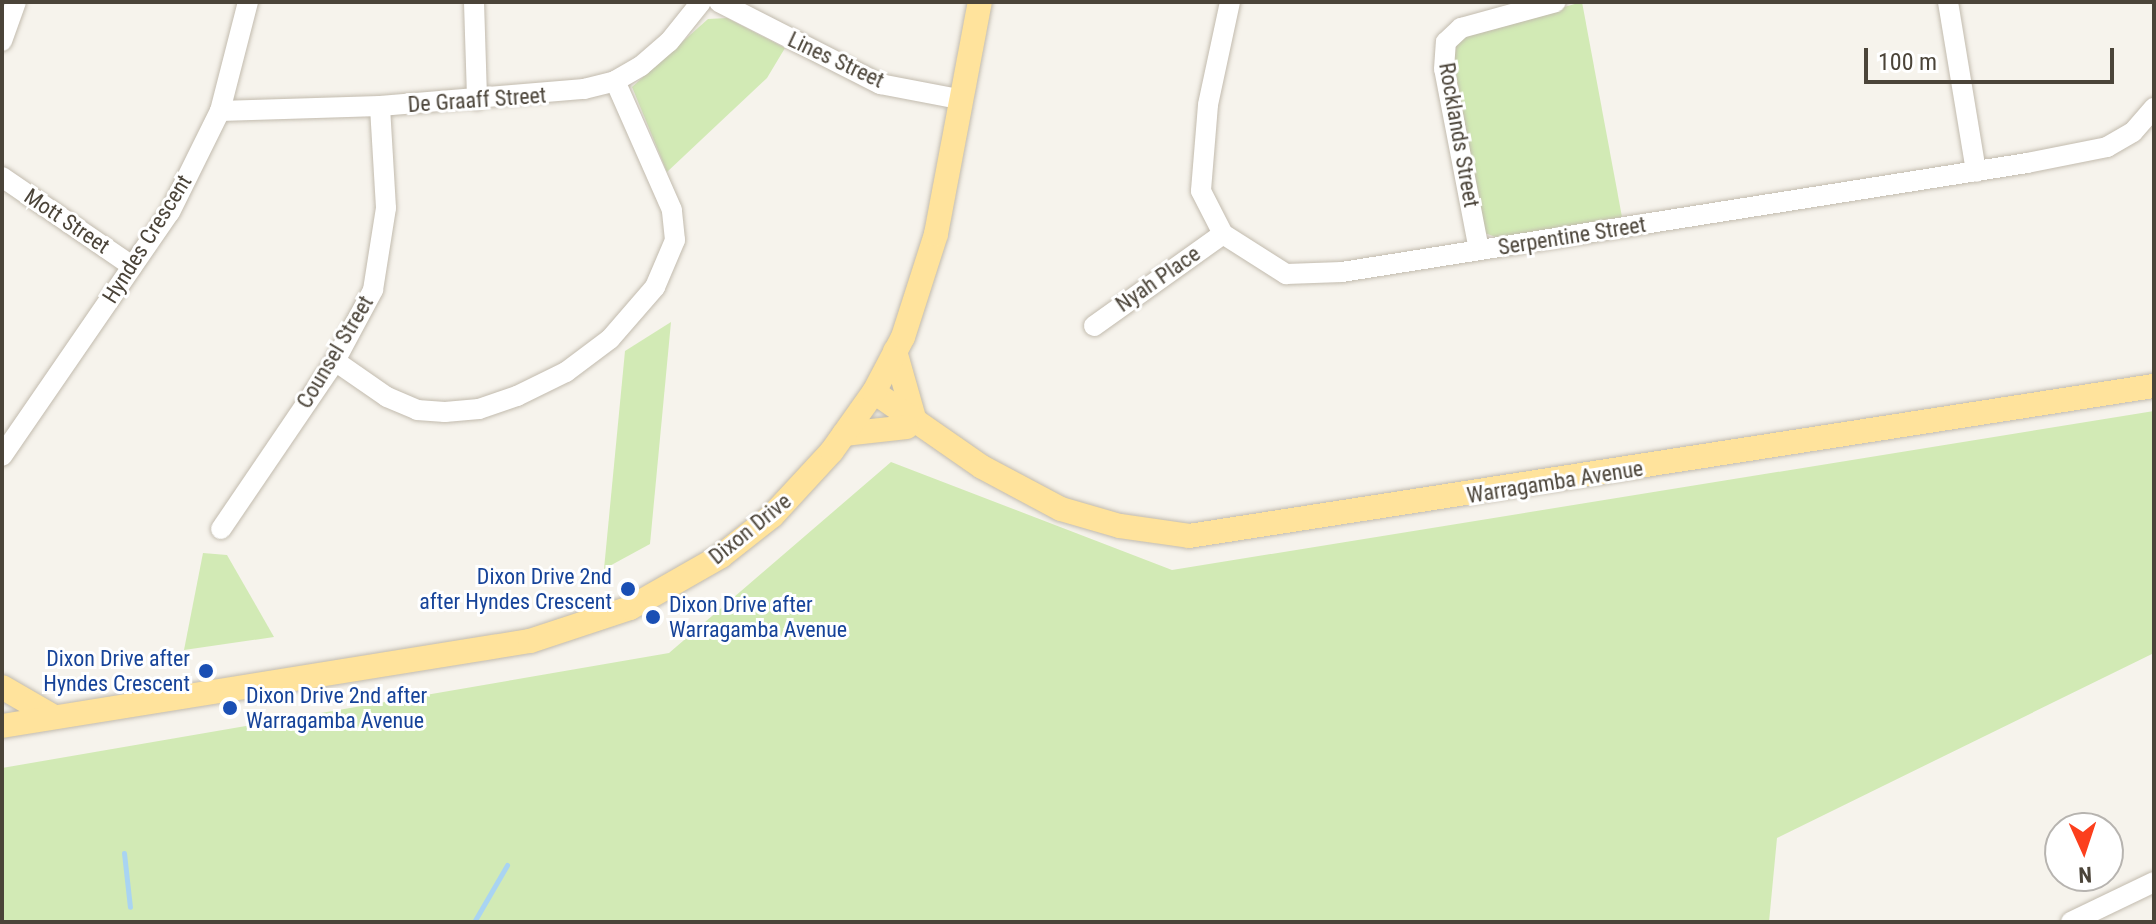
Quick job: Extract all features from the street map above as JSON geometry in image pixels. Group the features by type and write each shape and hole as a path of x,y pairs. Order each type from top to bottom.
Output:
{"main road":[{"name":"Dixon Drive","path":"2,726 530,641 590,625 645,601 721,556 802,486 870,398 895,351 927,267 980,2"},
{"path":"844,434 911,423 895,351"},
{"name":"Warragamba Avenue","path":"870,398 1061,509 1120,526 1189,536 2154,386"},
{"path":"2,687 54,717"}],"street":[{"path":"2,41 16,2"},
{"name":"Hyndes Crescent","path":"2,456 170,212 220,111 248,2"},
{"path":"474,2 477,100"},
{"name":"De Graaff Street","path":"220,111 380,106 556,95 615,81 669,42 701,2"},
{"name":"Lines Street","path":"719,2 880,84 959,99"},
{"path":"1223,234 1201,191 1208,105 1230,2"},
{"name":"Rocklands Street","path":"1479,250 1444,69 1446,42 1461,28 1556,2"},
{"path":"1948,2 1976,172"},
{"path":"335,361 387,397 417,410 445,412 479,409 517,396 566,372 610,339 655,287 675,240 672,210 615,81"},
{"name":"Counsel Street","path":"221,529 335,361 365,310 380,267 386,208 380,106"},
{"name":"Serpentine Street","path":"1223,234 1286,274 1342,272 1976,172 2107,147 2133,132 2154,108"},
{"name":"Mott Street","path":"2,177 132,266"},
{"name":"Nyah Place","path":"1094,326 1223,234"},
{"path":"2071,922 2154,882"}],"green space":[{"path":"1582,2 1622,217 1498,238 1485,233 1453,58 1457,44 1467,34"},
{"path":"727,18 785,48 767,78 667,172 632,87 708,19"},
{"path":"671,322 650,544 604,569 625,351"},
{"path":"2154,411 2154,653 1777,838 1769,922 2,922 2,768 669,653 891,462 1172,570"},
{"path":"203,553 227,555 274,637 184,650"}],"waterway":[{"path":"124,853 130,907"},
{"path":"474,922 507,865"}],"place":[{"name":"Dixon Drive 2nd after Hyndes Crescent","path":"628,589"},
{"name":"Dixon Drive after Warragamba Avenue","path":"653,617"},
{"name":"Dixon Drive after Hyndes Crescent","path":"206,671"},
{"name":"Dixon Drive 2nd after Warragamba Avenue","path":"230,708"}]}
